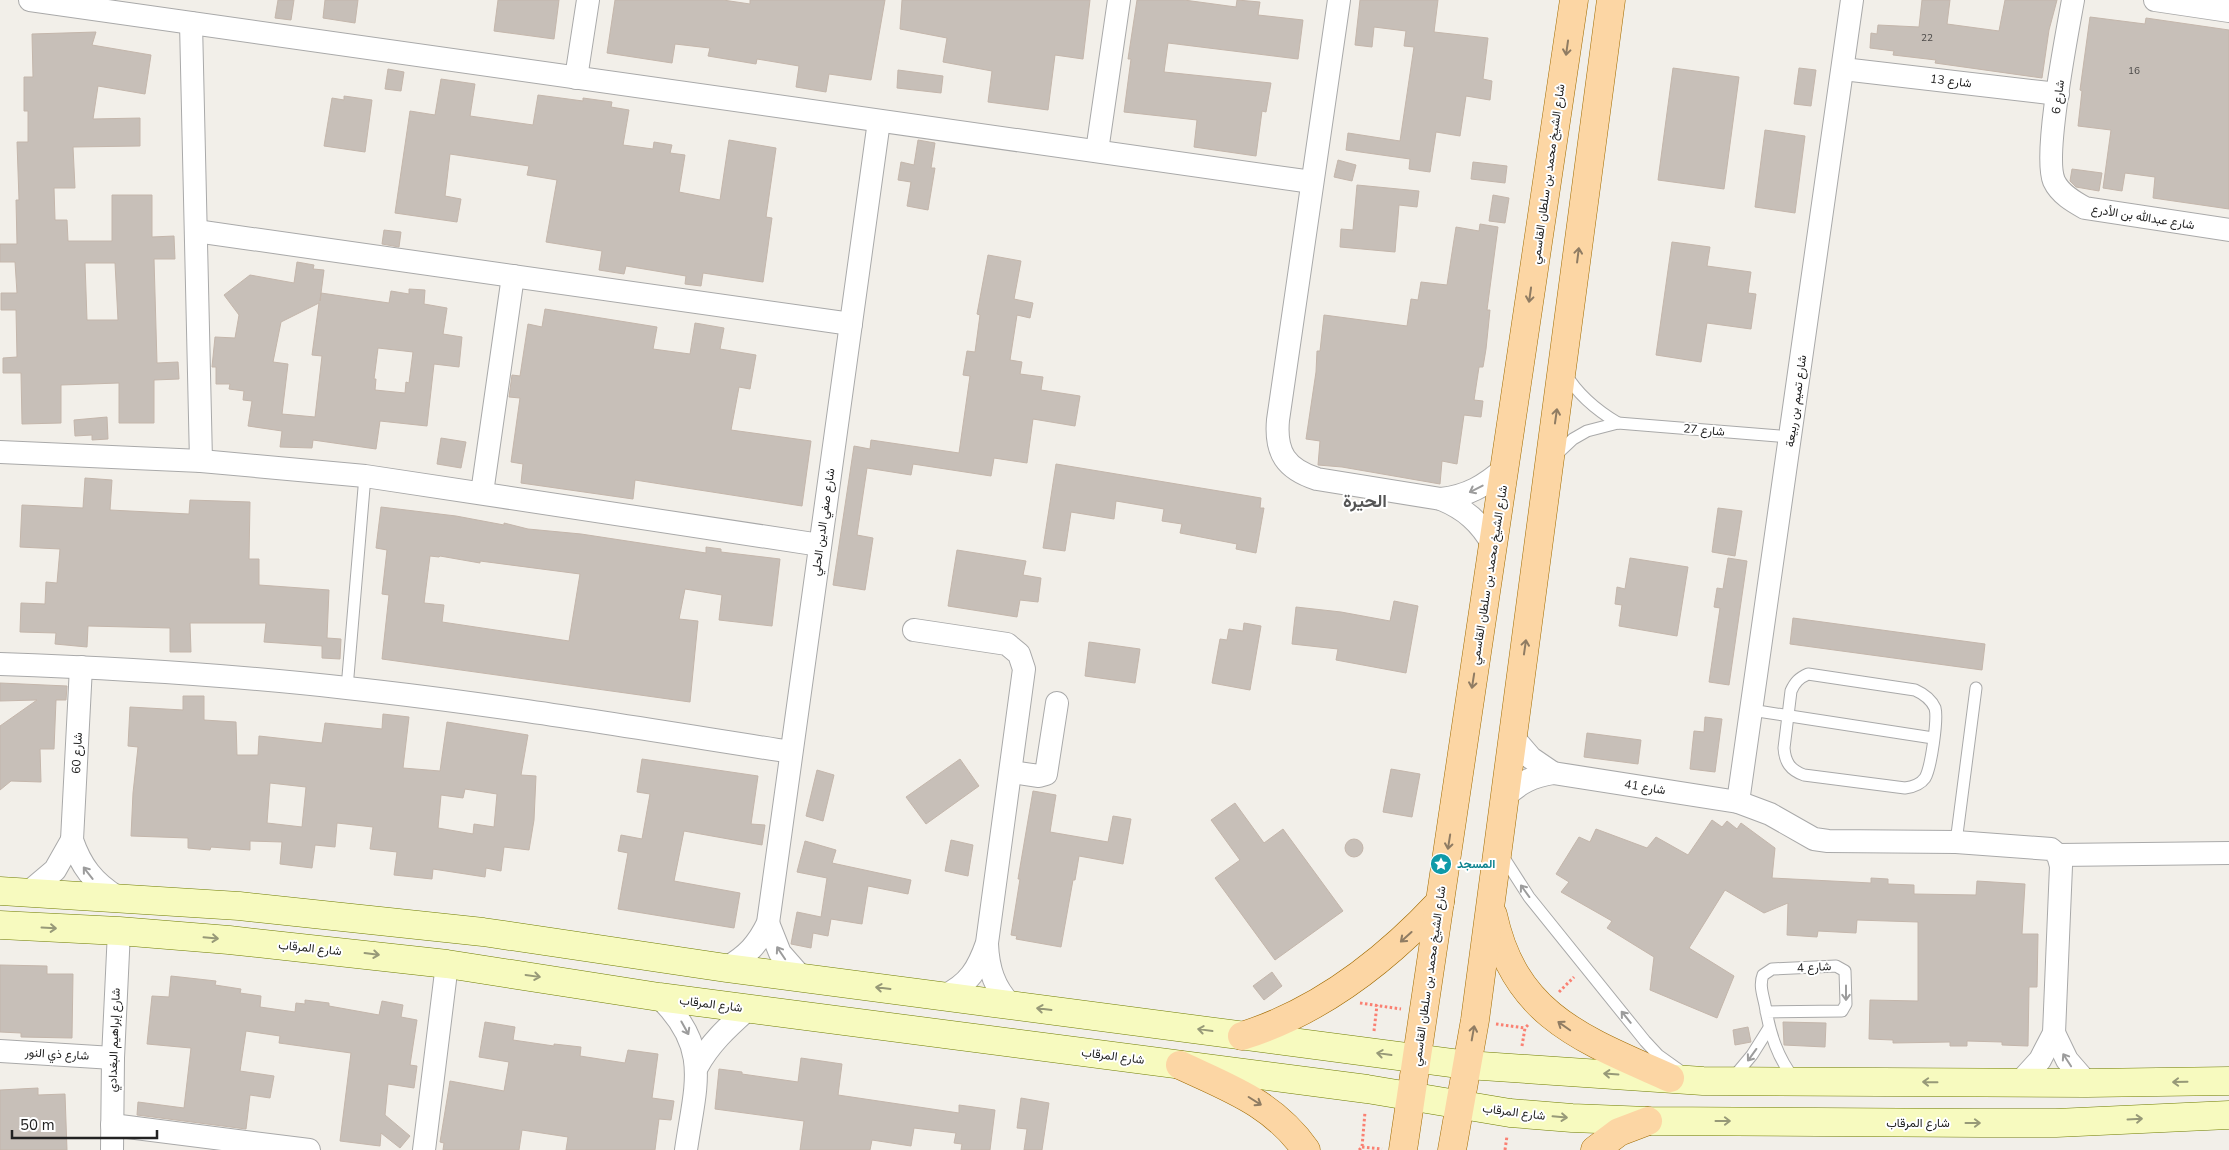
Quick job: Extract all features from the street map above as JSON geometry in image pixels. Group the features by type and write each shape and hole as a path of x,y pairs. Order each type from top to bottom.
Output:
{"main road":[{"name":"شارع الشيخ محمد بن سلطان القاسمي","path":"1402,1150 1574,0"},
{"path":"1452,1150 1467,1066 1491,903 1497,844 1563,369 1608,5"},
{"path":"0,892 117,897 239,906 380,920 605,948 726,968 1467,1066 1703,1081 2087,1083 2229,1081"},
{"path":"1242,1036 1271,1027 1299,1013 1357,976 1388,953 1440,902"},
{"path":"1491,903 1497,933 1508,961 1524,987 1544,1010 1580,1037 1670,1078"},
{"name":"شارع المرقاب","path":"0,925 119,931 319,948 447,964 659,997 1180,1065 1528,1115 1648,1121 2056,1123 2229,1115"},
{"path":"1180,1065 1246,1096 1265,1108 1283,1122 1306,1150"},
{"path":"1595,1150 1619,1132 1648,1121"}],"street":[{"path":"35,0 1312,182"},
{"path":"576,78 588,0"},
{"path":"1097,151 1119,0"},
{"path":"1339,0 1276,436 1280,452 1289,465 1302,474 1317,479 1441,500 1457,506 1472,516 1484,530 1493,545"},
{"name":"شارع تميم بن ربيعة","path":"1738,802 1852,0"},
{"name":"شارع 6","path":"2062,192 2054,182 2051,158 2058,94 2073,0"},
{"path":"2155,0 2229,11"},
{"path":"191,23 201,461"},
{"name":"شارع 13","path":"1843,69 2058,94"},
{"name":"شارع صفي الدين الحلي","path":"726,968 752,950 768,923 879,120"},
{"name":"شارع عبدالله بن الأدرع","path":"2062,192 2079,205 2100,212 2229,230"},
{"path":"196,231 851,324"},
{"path":"482,493 513,276"},
{"path":"0,452 201,461 365,476 820,545"},
{"path":"1441,500 1459,497 1476,490 1505,468"},
{"path":"914,630 1000,642 1014,648 1019,654 1024,669 986,943 981,960 971,976 959,989 944,996"},
{"path":"0,664 229,676 347,688 516,710 791,752"},
{"name":"شارع 60","path":"81,667 72,840 78,858 88,874 101,887 117,897"},
{"path":"1011,772 1039,776 1046,774 1057,703"},
{"name":"شارع 41","path":"1513,737 1531,758 1553,773"},
{"name":"شارع 41","path":"1505,797 1526,780 1539,775 1553,773 1738,802 1770,814 1814,839 1828,841 1956,842 2040,847 2050,849 2058,855"},
{"name":"شارع 60","path":"29,892 55,870 72,840"},
{"path":"2020,1082 2040,1060 2054,1033 2061,866 2058,855 2229,853"},
{"path":"768,923 780,952 802,978"},
{"name":"شارع إبراهيم البغدادي","path":"112,1150 113,1058 119,931"},
{"path":"986,943 992,978 1000,994 1011,1005"},
{"path":"424,1150 447,964"},
{"path":"659,997 674,1011 685,1028 693,1047 697,1067 686,1150"},
{"path":"697,1067 706,1050 718,1036 748,1009"},
{"path":"2054,1033 2067,1060 2087,1083"},
{"name":"شارع ذي النور","path":"0,1051 113,1058"},
{"path":"112,1125 301,1149"}],"lane":[{"name":"شارع 27","path":"1563,369 1580,395 1591,406 1618,423"},
{"name":"شارع 27","path":"1550,462 1573,439 1587,431 1618,423 1791,437"},
{"path":"347,688 365,476"},
{"path":"1808,674 1915,690 1929,698 1936,713 1926,776 1921,783 1914,787 1905,788 1804,775 1795,772 1788,765 1784,757 1787,715 1794,683 1808,674"},
{"path":"1956,842 1976,688"},
{"path":"1751,710 1933,738"},
{"path":"1497,844 1512,872 1529,897 1645,1041 1670,1064 1703,1081"},
{"name":"شارع 4","path":"1766,1012 1842,1011 1846,1004 1846,974 1842,968 1836,966 1772,969 1763,975 1761,986 1769,1028 1778,1056 1795,1080"},
{"path":"1731,1080 1752,1055 1769,1028"}],"path":[{"path":"1362,1147 1388,1150"}],"building":[{"path":"278,0 294,0 291,20 275,18"},
{"path":"325,0 358,0 355,23 323,18"},
{"path":"498,0 559,0 554,39 494,31"},
{"path":"615,0 723,0 750,4 750,0 885,0 871,80 829,74 826,92 796,87 799,66 757,59 756,64 708,56 710,48 675,44 672,63 607,53"},
{"path":"902,0 1090,0 1083,59 1055,55 1048,110 988,102 992,71 943,62 947,38 900,29"},
{"path":"1137,0 1184,0 1236,7 1237,0 1260,2 1258,15 1303,20 1298,59 1168,43 1164,72 1271,83 1266,112 1262,111 1256,156 1194,147 1197,120 1124,112 1131,59 1128,59"},
{"path":"1360,0 1438,0 1434,32 1488,38 1483,79 1492,81 1490,100 1466,96 1460,136 1436,132 1430,172 1409,169 1410,159 1346,150 1348,133 1400,141 1414,47 1404,46 1406,31 1374,27 1372,47 1355,45"},
{"path":"1922,0 1950,0 1947,24 1999,31 2005,0 2057,0 2049,30 2042,78 1935,63 1936,60 1893,55 1894,51 1870,48 1871,33 1877,34 1878,25 1919,27"},
{"path":"2090,17 2145,24 2146,18 2229,30 2229,209 2153,198 2155,177 2125,173 2122,191 2103,188 2111,130 2078,126 2082,91 2080,90"},
{"path":"96,32 92,45 151,55 145,94 98,86 93,119 140,118 140,146 73,147 75,188 54,188 55,220 67,220 68,241 112,241 112,195 152,195 152,237 174,236 175,259 154,259 157,363 178,362 179,379 154,380 154,423 119,423 119,383 61,385 61,423 22,424 21,373 3,373 3,358 17,357 16,310 1,310 1,293 17,293 15,262 0,262 0,244 17,244 16,200 19,200 17,142 28,142 28,111 24,111 24,77 33,77 32,34","holes":["85,263 115,263 118,320 87,320"]},
{"path":"1673,68 1739,77 1724,189 1658,180"},
{"path":"1799,68 1816,70 1811,106 1794,104"},
{"path":"388,69 404,72 401,91 385,89"},
{"path":"898,70 943,76 941,93 897,88"},
{"path":"441,79 475,84 470,116 533,125 538,95 583,101 583,98 612,102 611,107 629,110 623,145 653,149 654,142 672,145 670,153 685,155 679,192 720,200 729,140 776,148 766,217 772,218 763,282 703,273 701,286 685,284 686,276 626,266 624,274 599,270 602,251 546,242 557,180 527,175 529,166 450,154 445,196 461,199 457,222 395,213 410,111 435,115"},
{"path":"344,96 372,100 365,152 324,146 332,98 344,100"},
{"path":"1765,130 1805,136 1795,213 1755,207"},
{"path":"918,140 935,143 931,168 935,168 928,210 907,206 911,182 898,180 901,162 914,165"},
{"path":"1338,160 1356,165 1352,181 1334,177"},
{"path":"1473,162 1507,166 1505,183 1471,179"},
{"path":"2072,169 2102,173 2099,191 2076,187 2070,181"},
{"path":"1357,185 1419,191 1417,207 1399,205 1395,252 1340,247 1341,229 1353,230"},
{"path":"1493,195 1509,198 1505,223 1489,221"},
{"path":"1480,224 1498,227 1487,310 1490,310 1486,349 1483,367 1479,367 1474,400 1483,401 1481,417 1464,415 1457,464 1442,461 1440,484 1342,467 1318,465 1320,441 1306,439 1316,372 1317,351 1320,351 1324,315 1407,326 1411,299 1418,300 1421,282 1447,285 1456,227 1479,231"},
{"path":"384,230 401,232 399,247 382,244"},
{"path":"1672,242 1710,247 1707,266 1751,272 1748,293 1756,294 1751,329 1707,323 1701,362 1656,355"},
{"path":"988,255 1021,261 1014,299 1033,303 1030,318 1017,315 1010,360 1022,362 1020,374 1043,377 1041,390 1080,396 1075,426 1033,419 1027,463 994,458 991,476 913,464 911,475 867,468 857,535 873,538 865,590 833,585 854,446 870,449 871,440 959,453 970,376 963,375 967,351 975,352 980,315 977,314"},
{"path":"297,262 314,265 313,269 324,270 321,293 389,303 391,291 409,294 409,289 425,290 424,304 447,308 443,334 462,337 459,367 434,364 427,426 380,421 376,449 313,440 312,448 280,447 282,431 248,426 252,401 243,400 244,391 229,389 230,384 216,384 216,367 212,367 215,337 235,338 239,315 224,295 250,275 294,283","holes":["319,303 312,355 322,356 315,417 282,414 288,364 273,362 281,322","378,348 413,352 409,383 406,382 405,393 375,390 376,379 374,379"]},
{"path":"545,309 657,327 653,349 690,354 695,323 724,328 720,349 756,355 750,389 739,387 731,430 811,441 802,506 635,480 633,499 521,483 523,464 511,462 520,398 509,397 512,375 520,376 528,324 542,327"},
{"path":"107,417 108,439 92,440 92,435 75,436 74,420"},
{"path":"441,438 466,442 461,468 437,464"},
{"path":"1056,464 1261,498 1260,508 1264,508 1256,553 1236,549 1237,544 1180,533 1182,524 1162,521 1164,509 1116,501 1114,519 1071,512 1065,551 1043,548"},
{"path":"85,478 112,480 110,510 189,514 190,500 250,502 249,559 259,559 259,585 329,590 327,638 341,639 340,659 322,658 322,646 264,642 266,623 190,623 191,652 170,652 170,628 88,626 87,647 55,644 56,633 20,632 21,603 45,604 46,582 57,583 60,549 20,547 22,505 83,508"},
{"path":"381,507 456,516 504,525 504,523 528,529 581,534 706,553 706,547 721,549 721,552 780,559 772,626 719,620 722,595 685,589 679,619 698,621 690,702 382,659 389,595 382,594 387,550 376,548","holes":["430,556 580,574 569,641 442,622 444,605 424,603"]},
{"path":"1718,508 1742,511 1735,556 1712,552"},
{"path":"957,550 1026,561 1023,575 1041,578 1038,602 1020,600 1017,617 948,606"},
{"path":"1630,558 1688,567 1677,636 1619,626 1622,605 1615,604 1617,587 1625,589"},
{"path":"1728,558 1747,561 1729,685 1709,682 1720,608 1714,607 1717,588 1723,589"},
{"path":"1394,601 1418,606 1406,673 1336,660 1338,649 1292,644 1296,607 1341,612 1390,621"},
{"path":"1793,618 1985,644 1982,670 1790,644"},
{"path":"1244,623 1261,626 1250,690 1212,683 1220,639 1227,640 1229,629 1243,631"},
{"path":"1089,642 1140,649 1135,683 1085,676"},
{"path":"0,683 67,686 66,700 56,700 54,749 40,749 41,782 11,781 0,790 0,726 37,700 0,701"},
{"path":"183,696 204,696 204,720 236,722 237,755 258,755 259,736 322,743 325,723 382,729 383,714 409,717 403,768 440,771 447,722 528,735 521,775 536,776 534,820 529,850 504,847 501,871 486,868 485,877 433,869 432,879 394,875 397,852 370,849 373,827 337,823 335,847 315,845 312,868 280,864 282,842 250,841 250,850 211,847 210,850 188,848 188,838 131,836 138,747 128,746 130,707 183,710","holes":["270,783 306,787 302,827 267,823","465,789 497,794 494,827 474,824 473,834 438,828 441,795 463,798"]},
{"path":"1705,717 1722,719 1715,772 1690,769 1694,731 1704,732"},
{"path":"1587,733 1641,740 1638,764 1584,757"},
{"path":"642,759 758,776 751,824 765,825 762,845 684,831 674,881 740,893 734,928 618,909 628,853 618,851 621,835 642,839 650,794 637,792"},
{"path":"960,759 979,786 926,824 906,797"},
{"path":"1391,769 1420,774 1412,817 1383,812"},
{"path":"817,770 834,775 823,821 806,816"},
{"path":"1033,791 1056,795 1050,832 1108,842 1113,816 1131,819 1123,864 1079,856 1061,947 1016,939 1017,936 1011,935 1020,879 1018,879"},
{"path":"1235,803 1264,843 1283,829 1343,911 1275,960 1215,878 1240,860 1211,820"},
{"path":"1712,820 1722,827 1727,821 1737,829 1741,823 1775,848 1772,878 1871,883 1871,878 1888,879 1888,884 1914,885 1914,894 1976,895 1977,881 2025,884 2022,934 2038,934 2037,987 2029,987 2028,1046 2002,1045 2002,1042 1967,1041 1967,1046 1950,1046 1950,1042 1893,1043 1893,1040 1869,1039 1870,1000 1918,1001 1918,922 1857,920 1856,933 1818,931 1817,937 1787,935 1788,903 1764,913 1725,890 1689,948 1734,976 1717,1018 1650,990 1654,957 1607,928 1612,921 1561,892 1569,882 1556,874 1579,837 1590,842 1596,829 1647,848 1656,837 1688,855"},
{"path":"1350,839 1358,839 1363,844 1361,855 1350,857 1345,852 1345,844"},
{"path":"951,840 973,845 968,876 945,871"},
{"path":"805,841 836,850 832,863 911,880 908,894 868,886 862,924 831,919 828,936 813,933 811,948 791,944 797,912 821,917 827,878 797,872"},
{"path":"0,965 47,966 47,974 73,974 72,1038 21,1037 21,1033 0,1032"},
{"path":"1272,972 1282,986 1264,1000 1253,986"},
{"path":"171,976 216,981 215,985 241,989 240,993 261,996 260,1007 295,1012 296,1003 305,1004 305,1000 329,1003 329,1006 379,1015 382,1001 403,1005 401,1017 417,1020 410,1065 417,1066 414,1088 388,1084 385,1115 410,1136 400,1148 381,1133 380,1146 340,1141 351,1053 279,1043 280,1036 246,1031 240,1071 274,1076 270,1098 250,1095 246,1129 137,1115 138,1102 184,1108 191,1048 147,1044 152,996 169,997"},
{"path":"485,1022 515,1027 513,1040 554,1046 554,1044 581,1047 580,1056 625,1063 628,1050 658,1054 652,1098 674,1101 671,1120 659,1119 655,1150 566,1150 568,1137 522,1130 519,1150 443,1150 444,1143 440,1142 450,1081 504,1091 509,1062 479,1057"},
{"path":"1783,1022 1826,1023 1825,1047 1784,1045"},
{"path":"1748,1027 1751,1042 1735,1045 1733,1030"},
{"path":"801,1058 842,1064 838,1095 959,1113 959,1105 995,1110 990,1150 961,1150 962,1144 954,1143 956,1133 914,1128 911,1146 872,1140 870,1150 800,1150 804,1121 715,1109 719,1069 798,1082"},
{"path":"38,1088 38,1095 65,1094 67,1150 0,1150 0,1090"},
{"path":"1021,1098 1049,1103 1042,1150 1024,1150 1027,1129 1017,1128"}],"place":[{"name":"المسجد","path":"1441,864"}],"district":[{"name":"الحيرة","path":"1365,501"}]}
